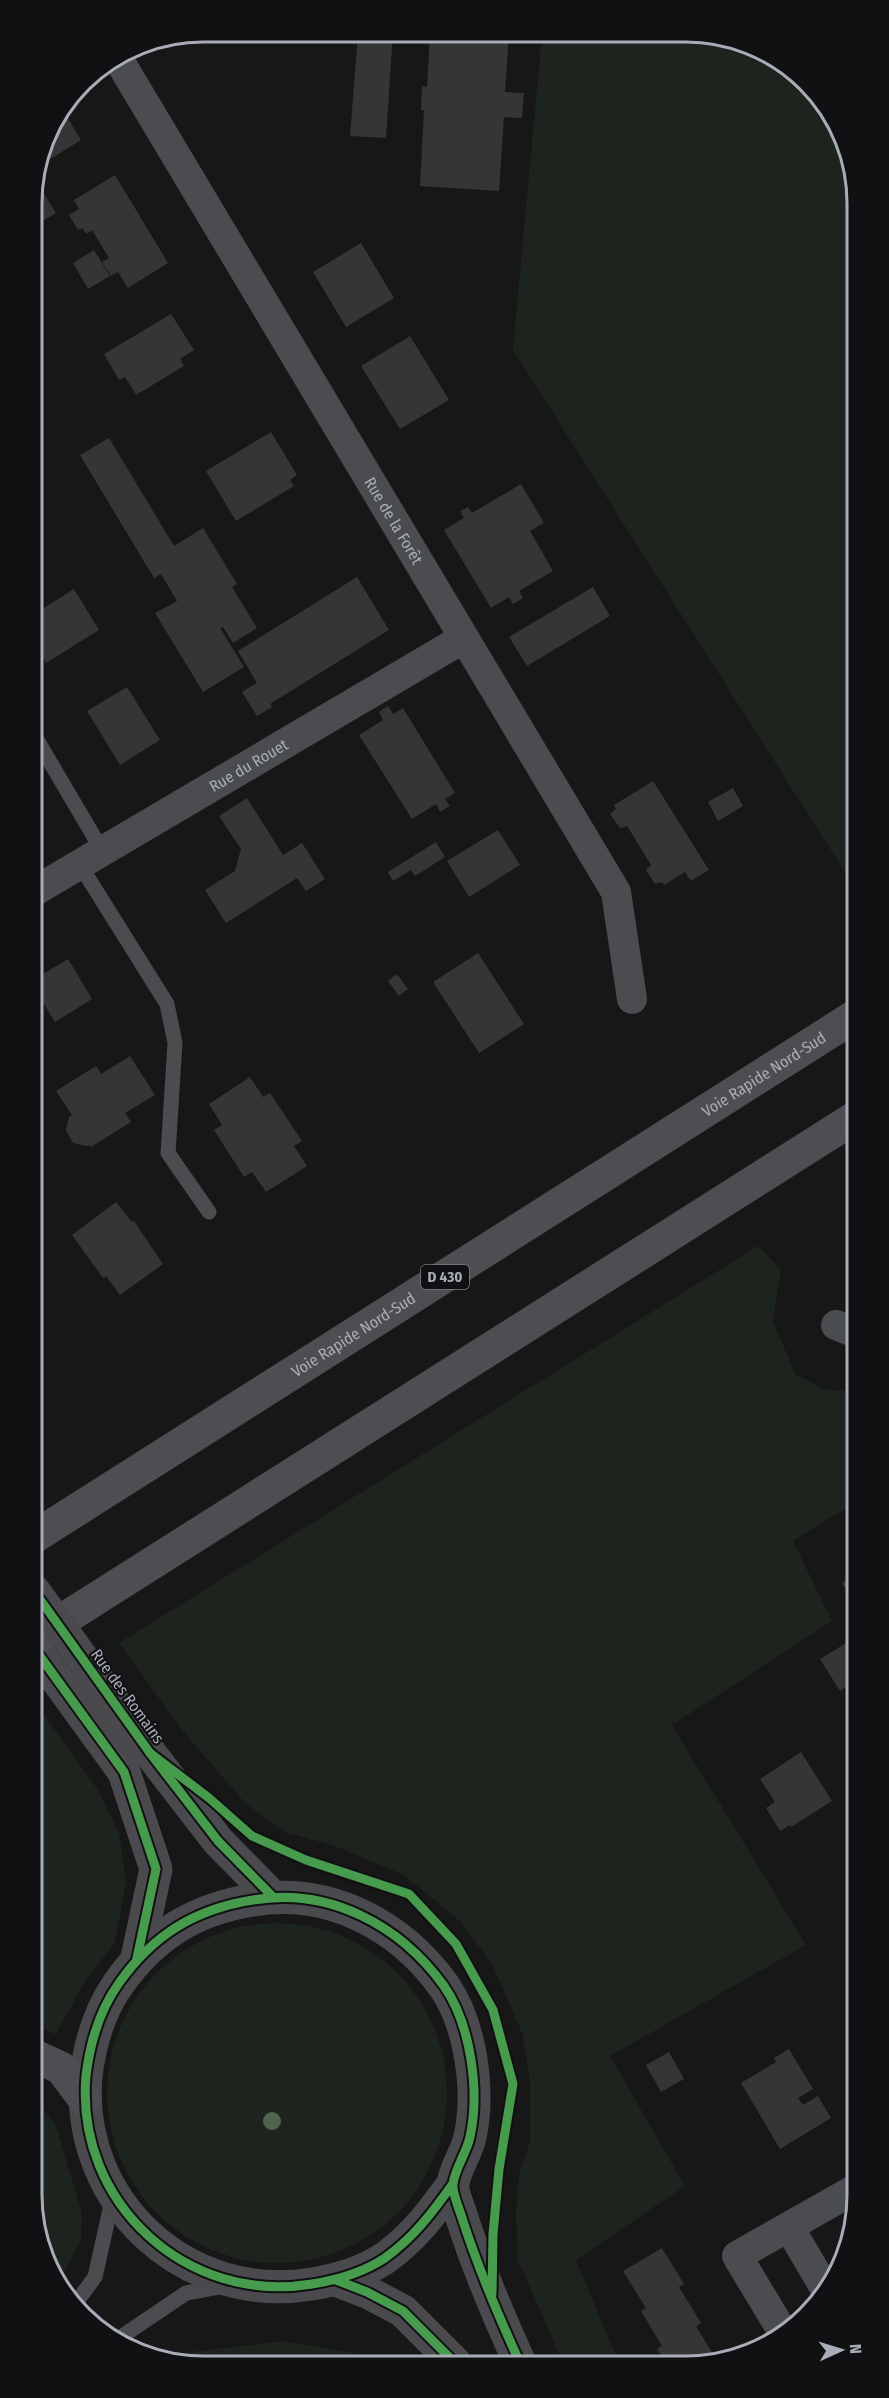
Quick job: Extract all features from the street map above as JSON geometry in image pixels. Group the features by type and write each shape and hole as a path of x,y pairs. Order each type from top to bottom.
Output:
{"highway":[{"name":"Voie Rapide Nord-Sud","path":"42,1532 847,1021"},
{"path":"42,1633 847,1123"},
{"path":"42,2059 61,2068 84,2099"}],"main road":[{"name":"Rue des Romains","path":"42,1602 150,1753 218,1841 273,1897"},
{"path":"42,1659 124,1772 156,1869 137,1958"},
{"path":"273,1897 324,1902 371,1919 413,1949 446,1989 467,2036 475,2086 470,2137 452,2185 422,2227 383,2259 336,2280 286,2289 235,2283 188,2265 146,2236 113,2196 92,2149 84,2099 89,2048 107,2000 137,1958 176,1926 204,1913 223,1905 273,1897"},
{"path":"452,2185 476,2261 492,2303 517,2356"},
{"path":"336,2280 367,2292 403,2311 448,2356"}],"street":[{"name":"Rue de la Forêt","path":"121,64 616,892 632,999"},
{"name":"Rue du Rouet","path":"42,887 464,638"},
{"path":"779,2326 737,2256 847,2194"},
{"path":"789,2227 821,2282"}],"lane":[{"path":"42,753 91,859 167,1004 175,1043 168,1152 209,1212"},
{"path":"79,2298 95,2277 113,2196"},
{"path":"125,2335 186,2292 235,2283"}],"shaded area":[{"path":"541,42 686,42 717,45 748,54 784,75 814,105 835,141 842,161 847,203 847,875 513,350"},
{"path":"758,1246 781,1270 773,1321 795,1374 826,1390 847,1391 847,1508 793,1541 832,1621 672,1725 806,1945 610,2056 685,2186 576,2260 616,2356 560,2356 518,2260 516,2215 519,2174 530,2142 530,2082 523,2035 492,1964 461,1922 404,1875 335,1846 285,1832 246,1804 182,1730 119,1643"},
{"path":"42,1712 98,1790 119,1833 126,1882 115,1942 84,1983 56,2034 42,2029"},
{"path":"277,1923 310,1927 342,1936 371,1952 397,1973 418,1999 434,2028 443,2060 447,2093 443,2126 434,2158 418,2187 397,2213 371,2234 342,2250 310,2259 277,2263 244,2259 212,2250 183,2234 157,2213 136,2187 120,2158 111,2126 107,2093 111,2060 120,2028 136,1999 157,1973 183,1952 212,1936 244,1927"},
{"path":"42,2108 55,2123 82,2213 81,2240 63,2274 51,2247 43,2216"},
{"path":"284,2341 372,2356 192,2356 177,2354"}],"building":[{"path":"357,42 392,42 386,138 350,136"},
{"path":"430,42 508,42 505,92 524,93 522,118 504,117 499,191 420,186 424,110 421,110 422,86 427,87"},
{"path":"67,117 81,140 47,161 54,141"},
{"path":"115,175 168,263 128,288 118,272 111,276 102,262 109,258 92,230 86,234 83,228 78,230 69,215 79,209 74,200"},
{"path":"44,194 56,213 42,221 42,195"},
{"path":"361,243 394,298 346,327 313,272"},
{"path":"94,250 110,276 88,289 73,263"},
{"path":"171,314 194,350 180,359 184,366 136,395 125,377 119,380 104,354"},
{"path":"410,336 449,400 400,429 361,366"},
{"path":"271,432 297,475 290,480 294,486 236,521 206,471"},
{"path":"109,438 174,546 203,528 237,584 232,587 257,628 233,643 223,627 220,628 244,667 203,692 155,613 177,601 161,574 154,578 80,455"},
{"path":"521,484 544,523 530,531 553,571 519,591 523,598 513,604 509,597 491,608 444,530 464,518 460,511 468,507 472,513"},
{"path":"357,577 389,630 270,704 272,707 257,716 242,692 257,683 238,651"},
{"path":"593,587 610,616 527,666 509,637"},
{"path":"74,589 99,630 46,663 42,656 42,609"},
{"path":"127,687 160,740 120,765 87,711"},
{"path":"388,706 393,714 403,708 455,793 445,799 450,806 440,812 436,804 412,819 359,735 383,720 379,712"},
{"path":"653,781 709,870 691,881 685,872 664,885 662,882 655,884 646,870 651,865 627,826 620,828 610,814 616,809 614,805"},
{"path":"733,788 743,806 718,821 708,802"},
{"path":"247,798 283,855 302,843 325,879 306,891 297,878 226,923 205,890 235,871 241,849 219,816"},
{"path":"498,830 520,865 469,897 447,861"},
{"path":"436,842 445,857 415,876 411,870 393,881 388,872"},
{"path":"478,953 524,1024 479,1053 433,982"},
{"path":"68,959 92,999 55,1022 42,1001 42,975"},
{"path":"397,974 408,989 399,996 388,981"},
{"path":"130,1056 155,1095 125,1113 131,1122 91,1147 73,1143 66,1130 69,1117 72,1115 56,1091 96,1066 101,1074"},
{"path":"250,1077 263,1097 270,1093 302,1141 294,1146 307,1166 266,1192 252,1172 244,1177 214,1130 222,1125 209,1104"},
{"path":"116,1202 132,1222 134,1221 163,1264 120,1295 106,1276 103,1278 72,1235"},
{"path":"847,1579 847,1591 842,1583"},
{"path":"847,1642 847,1687 840,1691 820,1659"},
{"path":"801,1752 832,1801 791,1827 790,1825 780,1831 766,1808 775,1802 760,1779"},
{"path":"789,2049 813,2089 798,2098 803,2105 818,2096 831,2118 780,2149 741,2083 776,2062 774,2058"},
{"path":"669,2052 684,2079 661,2092 646,2065"},
{"path":"662,2248 684,2284 679,2287 701,2323 696,2326 713,2354 662,2356 657,2349 662,2346 641,2311 646,2308 623,2271"}],"cycle path":[{"path":"42,1602 150,1753 218,1841 273,1897"},
{"path":"42,1659 124,1772 156,1869 137,1958"},
{"path":"150,1753 209,1798 252,1836 306,1860 409,1894 456,1944 493,2010 513,2084 499,2169 493,2234 492,2294"},
{"path":"452,2185 405,2242 385,2258 341,2278 312,2284 266,2286 222,2278 183,2261 148,2236 120,2203 99,2165 87,2122 86,2076 93,2039 106,2005 132,1966 161,1938 194,1918 232,1904 281,1897 309,1899 335,1905 360,1915 406,1945 444,1986 461,2020 467,2039 473,2079 473,2119 470,2137 454,2178 454,2192 468,2237 517,2356"},
{"path":"336,2280 367,2292 403,2311 448,2356"}]}
